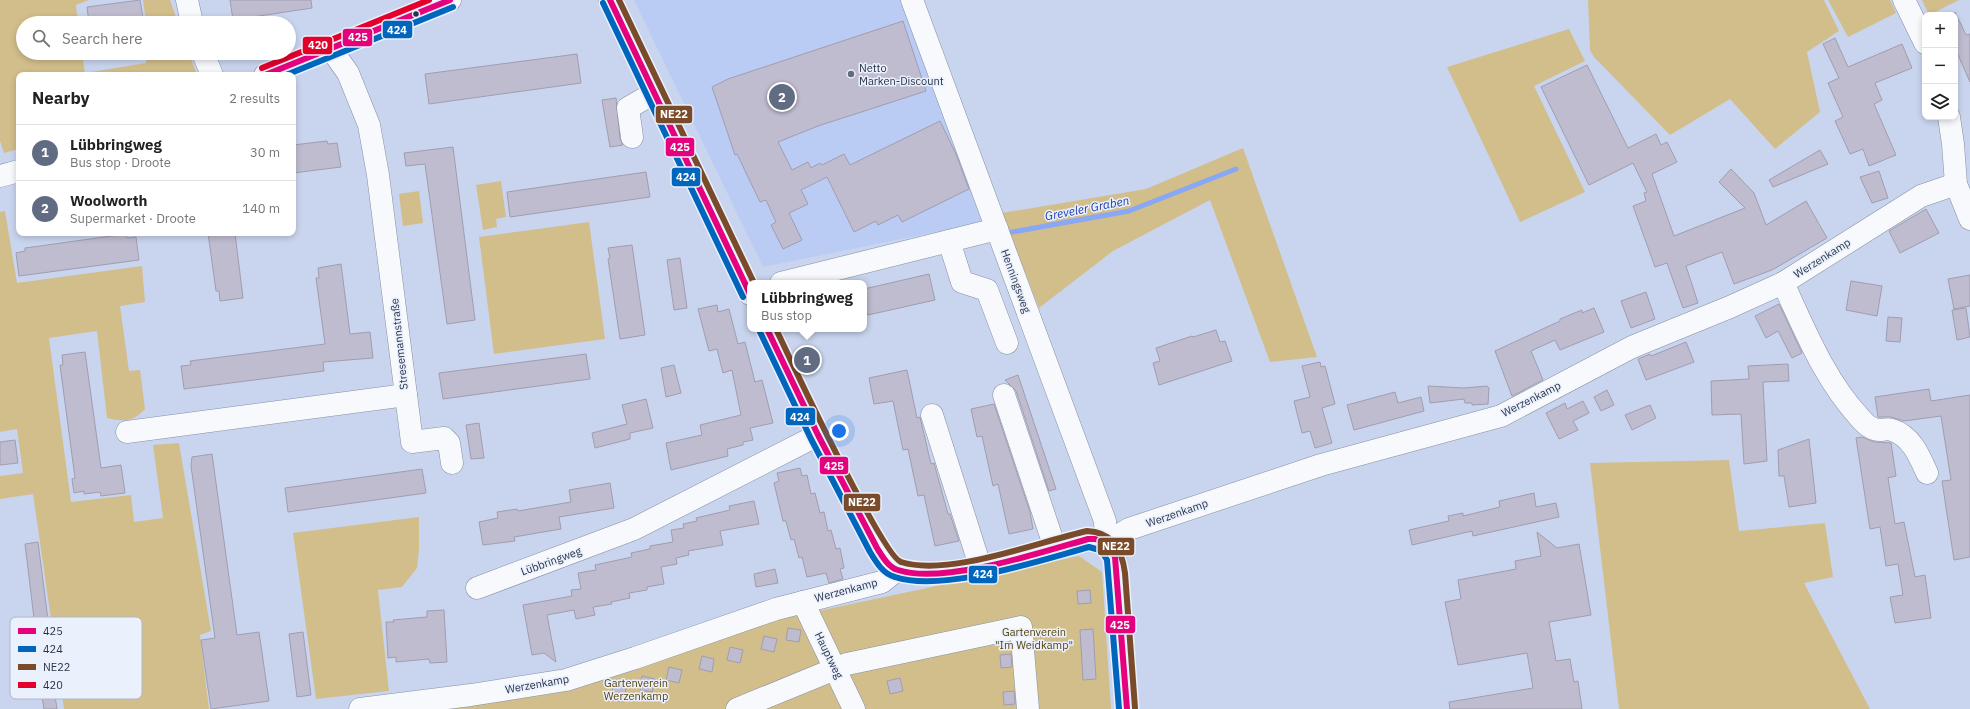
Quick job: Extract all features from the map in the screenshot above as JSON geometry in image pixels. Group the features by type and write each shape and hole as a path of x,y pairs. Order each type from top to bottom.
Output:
{"street":[{"path":"187,0 190,16"},
{"path":"273,72 450,0"},
{"path":"610,0 747,288"},
{"name":"Henningsweg","path":"912,0 1105,521 1106,543"},
{"path":"1904,0 1922,37"},
{"name":"Stresemannstraße","path":"127,432 406,395 378,174 369,125 348,73 331,49"},
{"path":"206,60 211,72"},
{"path":"632,137 628,108 654,94"},
{"path":"1949,120 1956,184 1970,219"},
{"path":"0,176 16,172"},
{"name":"Werzenkamp","path":"1106,543 1129,529 1288,475 1501,416 1632,347 1730,307 1783,283 1920,196 1956,184"},
{"path":"793,280 997,229"},
{"path":"949,241 962,282 987,290 1007,343"},
{"path":"1783,283 1822,368 1859,417 1871,428 1879,430 1890,429 1904,435 1914,447 1927,473"},
{"path":"768,332 818,434 877,548 886,560 897,570 922,574 980,566 1088,539 1095,539 1106,543 1115,557 1127,709"},
{"path":"406,395 412,442 444,438 449,443 452,463"},
{"path":"1004,395 1055,548"},
{"path":"932,415 980,566"},
{"name":"Lübbringweg","path":"477,588 634,529 818,434"},
{"name":"Werzenkamp","path":"360,709 471,695 566,680 635,658 776,609 882,582 897,570"},
{"name":"Hauptweg","path":"803,602 854,709"},
{"path":"737,709 847,664 1021,627 1028,709"}],"shaded area":[{"path":"634,0 918,0 1000,219 763,267"}],"green space":[{"path":"0,0 89,0 76,5 77,16 16,16 16,60 83,60 85,72 16,72 16,150 4,153 0,141"},
{"path":"143,0 170,0 176,16 145,16"},
{"path":"1588,0 1824,0 1839,31 1807,52 1820,112 1775,149 1730,99 1670,135 1594,57 1590,50"},
{"path":"1828,0 1890,0 1896,13 1848,37"},
{"path":"1922,0 1959,0 1935,12 1928,12"},
{"path":"1569,29 1585,61 1534,86 1585,192 1520,222 1447,67"},
{"path":"146,60 192,60 196,72 91,72 146,63"},
{"path":"1243,148 1317,357 1270,362 1210,200 1113,251 1039,308 1002,213 1146,189"},
{"path":"501,181 506,217 496,219 497,227 483,230 476,185"},
{"path":"419,191 423,223 403,226 399,194"},
{"path":"5,211 17,283 142,266 145,302 120,306 129,371 140,370 145,409 141,413 128,420 107,418 97,331 49,338 71,502 131,495 134,522 163,518 153,445 179,443 211,631 200,635 209,709 64,709 63,699 142,699 142,617 51,617 33,494 0,499 0,476 23,473 17,429 0,432 0,212"},
{"path":"589,222 605,339 494,354 479,237"},
{"path":"1729,460 1739,531 1825,523 1833,577 1804,583 1870,709 1619,709 1590,463"},
{"path":"419,517 419,550 417,568 402,587 378,590 389,691 316,699 293,533"},
{"name":"Gartenverein \"Im Weidkamp\"","path":"1079,556 1102,572 1111,709 441,709 550,694 652,662 766,622"}],"building":[{"path":"140,0 143,16 88,16 87,7"},
{"path":"230,0 311,0 312,8 259,16 232,16"},
{"path":"1958,18 1966,35 1970,34 1970,82 1958,55"},
{"path":"903,21 926,91 818,126 778,142 792,170 808,162 811,168 820,163 822,165 844,154 850,165 940,121 956,154 969,189 902,222 898,215 878,225 876,221 854,232 827,177 801,190 808,204 789,213 802,240 783,249 771,225 776,222 766,200 760,202 737,154 735,155 712,87 728,79"},
{"path":"1835,38 1848,67 1902,44 1912,68 1875,83 1882,100 1874,104 1896,155 1869,166 1863,149 1850,154 1835,121 1843,117 1828,83 1839,78 1823,44"},
{"path":"577,54 581,83 429,104 425,74"},
{"path":"1587,65 1628,148 1656,134 1661,145 1667,142 1677,162 1652,174 1674,236 1745,208 1719,182 1731,169 1754,193 1766,225 1806,201 1827,238 1772,270 1734,284 1722,252 1686,266 1698,303 1683,308 1667,263 1655,267 1633,206 1646,201 1644,193 1647,192 1633,163 1589,185 1541,87"},
{"path":"616,98 620,139 623,145 610,147 602,100"},
{"path":"327,141 328,144 337,143 341,167 296,173 296,145"},
{"path":"453,147 475,320 447,324 425,164 406,166 404,153"},
{"path":"1820,150 1828,164 1773,187 1769,180"},
{"path":"1879,171 1888,198 1872,203 1860,177"},
{"path":"646,172 650,197 510,217 507,192"},
{"path":"1926,209 1939,233 1900,253 1889,231"},
{"path":"112,236 126,236 127,238 136,237 139,260 19,276 16,253 25,251 25,248"},
{"path":"208,236 235,236 243,298 220,301 219,291 216,291"},
{"path":"632,245 645,335 620,339 608,259 610,258 608,248"},
{"path":"680,258 687,308 674,310 667,260"},
{"path":"341,264 350,334 370,332 373,358 323,362 324,371 184,389 181,366 191,365 190,361 325,344 316,278 319,278 318,268"},
{"path":"929,274 935,300 868,315 867,288"},
{"path":"1970,275 1970,306 1954,309 1948,279"},
{"path":"1851,281 1882,286 1877,316 1846,310"},
{"path":"1646,292 1655,319 1631,328 1621,301"},
{"path":"1779,304 1802,353 1792,358 1778,331 1766,338 1755,316"},
{"path":"717,305 718,312 729,309 738,344 745,342 755,382 762,380 773,423 750,428 753,440 743,442 743,445 727,449 728,456 671,470 666,443 702,435 700,425 741,415 732,370 723,373 717,349 709,351 698,309"},
{"path":"1594,308 1604,332 1560,350 1555,340 1531,351 1543,380 1512,396 1495,351 1560,321 1560,319 1582,310 1582,313"},
{"path":"1966,308 1970,337 1957,340 1952,310"},
{"path":"1888,317 1902,318 1900,342 1886,341"},
{"path":"1216,330 1220,342 1225,341 1232,361 1159,385 1153,363 1160,361 1156,348"},
{"path":"1686,342 1694,362 1646,380 1638,359 1650,354 1651,356"},
{"path":"85,352 101,468 121,465 125,493 101,496 100,492 84,494 84,491 74,493 72,479 75,478 60,365 63,365 62,355"},
{"path":"586,354 590,379 443,399 439,373"},
{"path":"1320,362 1321,367 1325,366 1335,404 1322,408 1332,443 1315,448 1310,431 1302,433 1294,401 1310,397 1302,366"},
{"path":"1788,364 1789,381 1763,382 1767,461 1744,464 1741,414 1712,415 1711,381 1749,379 1748,366"},
{"path":"674,365 681,393 666,397 661,368"},
{"path":"907,370 917,418 920,417 931,464 934,463 948,514 950,514 959,541 935,546 924,495 918,496 908,449 903,450 893,401 874,404 869,378"},
{"path":"1018,375 1056,489 1049,491 1016,391 1005,380"},
{"path":"1428,386 1464,388 1487,386 1489,388 1488,404 1472,405 1472,403 1465,403 1464,399 1430,403"},
{"path":"1929,389 1931,401 1970,395 1970,557 1954,560 1942,481 1951,480 1941,416 1904,421 1891,417 1878,417 1875,397"},
{"path":"1607,390 1614,405 1601,411 1594,397"},
{"path":"1395,392 1398,403 1421,397 1424,411 1354,430 1347,405"},
{"path":"646,399 653,428 630,433 630,439 595,448 592,433 627,424 622,405"},
{"path":"1583,401 1589,413 1573,421 1578,430 1559,439 1546,413 1565,403 1567,409"},
{"path":"994,404 1030,512 1033,529 1009,534 998,484 993,486 982,436 977,437 971,409"},
{"path":"1650,405 1656,418 1632,430 1625,415"},
{"path":"479,423 484,458 471,459 466,425"},
{"path":"1862,437 1874,442 1891,443 1896,476 1888,478 1895,524 1904,522 1915,577 1925,575 1931,618 1895,623 1890,597 1903,595 1898,564 1886,566 1880,527 1870,529 1856,438"},
{"path":"1809,439 1816,503 1789,507 1784,476 1779,476 1778,450"},
{"path":"15,440 18,463 0,465 0,442"},
{"path":"212,454 237,635 259,632 269,701 211,709 201,640 215,638 191,466 192,457"},
{"path":"800,468 802,476 807,475 811,494 815,493 820,513 824,512 828,531 831,530 836,549 840,548 844,568 840,569 843,579 829,583 826,573 807,577 802,557 799,558 794,539 791,540 786,521 783,521 774,483 779,481 777,473"},
{"path":"422,469 426,493 288,512 285,488"},
{"path":"610,483 614,508 559,517 561,529 514,537 515,541 483,545 479,522 498,518 497,512 517,509 518,511 571,502 569,490"},
{"path":"1534,493 1536,507 1556,503 1559,517 1473,536 1472,531 1412,545 1409,530 1449,521 1448,516 1463,513 1463,516 1500,507 1499,501"},
{"path":"754,501 759,524 720,531 723,545 688,551 689,555 676,558 677,564 661,567 664,584 647,587 647,590 629,593 630,598 611,602 612,604 593,607 595,615 576,619 574,610 547,615 556,662 544,653 532,655 523,605 572,596 571,590 581,589 578,573 596,570 595,565 632,557 631,553 650,549 650,546 673,542 671,530 684,528 683,524 697,521 696,518 730,510 729,506"},
{"path":"1537,532 1557,548 1579,544 1591,615 1549,622 1556,661 1570,659 1574,682 1578,681 1582,709 1450,709 1449,702 1533,688 1527,653 1458,665 1445,602 1461,599 1458,580 1516,569 1515,561 1541,556"},
{"path":"38,542 48,617 34,617 25,544"},
{"path":"775,569 778,583 756,587 754,574"},
{"path":"1090,590 1091,603 1078,604 1077,591"},
{"path":"444,610 447,662 430,663 429,659 396,662 396,657 388,658 386,622 427,617 427,611"},
{"path":"788,628 801,630 799,642 786,640"},
{"path":"1093,629 1096,679 1083,680 1080,630"},
{"path":"303,632 311,695 297,697 289,634"},
{"path":"764,636 777,639 774,652 761,649"},
{"path":"730,647 743,650 740,663 727,660"},
{"path":"1011,654 1012,667 1001,668 1000,655"},
{"path":"702,656 714,659 712,672 699,669"},
{"path":"669,667 682,670 679,683 666,680"},
{"path":"642,676 655,679 652,692 640,690"},
{"path":"900,678 903,691 890,694 887,681"},
{"path":"613,686 626,688 624,702 611,700"},
{"path":"1014,691 1015,704 1004,705 1003,692"},
{"path":"42,699 56,699 57,709 44,709"}],"waterway":[{"name":"Greveler Graben","path":"1007,233 1129,211 1236,169"}],"transit line":[{"name":"420","path":"296,54 429,0"},
{"name":"425","path":"272,72 450,0"},
{"name":"425","path":"610,0 747,288"},
{"name":"NE22","path":"619,0 753,280"},
{"name":"424","path":"603,3 743,297"},
{"name":"424","path":"293,72 453,7"},
{"name":"420","path":"262,68 282,60"},
{"name":"424","path":"760,332 811,439 870,552 880,567 887,573 895,577 915,581 938,581 992,573 1089,547 1103,551"},
{"name":"425","path":"768,332 818,435 877,548 894,569 917,574 966,570 993,565 1088,539 1095,539 1106,543"},
{"name":"NE22","path":"777,332 857,494 891,552 901,562 921,565 943,565 968,562 1019,550 1087,531 1096,532 1103,535 1115,544 1119,550 1125,573 1135,708"},
{"name":"425","path":"1106,543 1115,557 1127,709"},
{"name":"424","path":"1099,547 1107,560 1119,709"}],"place":[{"name":"Netto Marken-Discount","path":"851,74"},
{"name":"Woolworth","path":"782,97"},
{"name":"Lübbringweg","path":"807,360"}],"park label":[{"name":"Gartenverein Werzenkamp","path":"636,689"}]}
